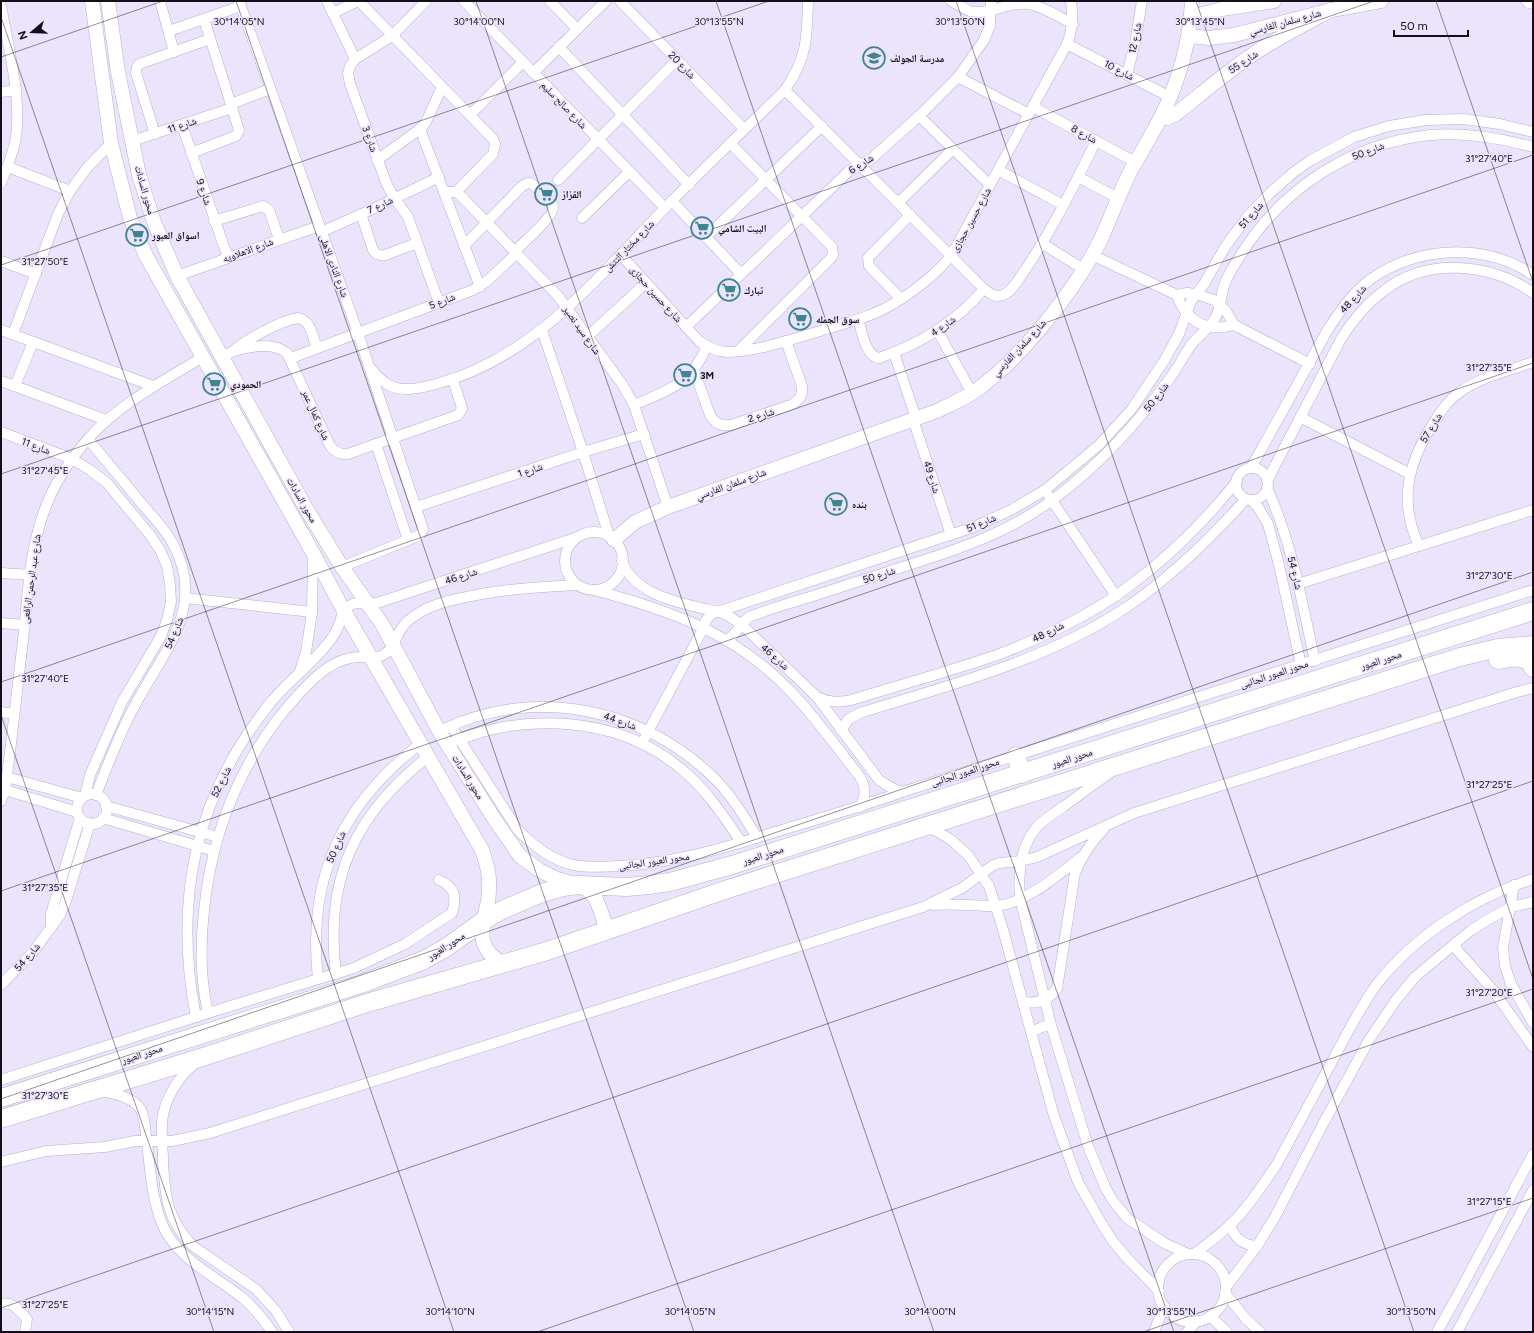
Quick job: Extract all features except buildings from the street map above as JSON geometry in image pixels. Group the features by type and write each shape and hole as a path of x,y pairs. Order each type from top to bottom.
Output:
{"highway":[{"name":"محور العبور","path":"1,1098 361,984 403,969 433,955 483,921 522,901 542,893 578,885 641,886 684,879 1022,774 1533,611"},
{"name":"محور العبور","path":"1,1119 206,1056 367,1003 565,945 728,889 1429,666 1498,648 1533,645"},
{"path":"1429,666 1440,670 1451,670 1487,662 1520,658 1529,661 1533,668"},
{"path":"1016,756 1022,774"}],"street":[{"name":"محور السادات","path":"92,1 111,143 130,218 145,254 344,611 482,850 488,867 490,886 488,904 481,931 482,941 487,951 494,959 504,964"},
{"name":"محور السادات","path":"108,1 116,59 139,175 154,222 177,276 226,354 307,510 342,566 382,624 393,646 453,741 495,820 520,856 539,870 557,879 578,885 588,890 596,898 604,920 604,931"},
{"path":"160,1 174,52"},
{"path":"327,1 355,59 392,36 426,1"},
{"path":"333,13 359,1 493,139 496,144 493,154 456,192 444,192"},
{"name":"شارع صالح سليم","path":"464,1 629,172 706,237 741,274"},
{"path":"550,1 577,30"},
{"path":"534,73 606,1"},
{"name":"شارع 20","path":"620,1 744,129"},
{"name":"شارع مختار التتش","path":"370,368 387,384 412,390 454,380 473,372 503,357 542,330 621,255 668,205 785,90 801,64 805,49 808,1"},
{"path":"951,1 970,11 982,12 991,5 1028,4 1039,7 1073,24"},
{"name":"شارع حسين حجازى","path":"621,255 699,341 717,350 727,352 786,341 875,313 901,299 938,269 951,256 1067,44 1073,24 1071,1"},
{"name":"شارع 12","path":"1127,75 1135,43 1142,1"},
{"name":"شارع سلمان الفارسي","path":"611,538 635,522 668,507 955,403 991,379 1022,348 1053,312 1092,255 1135,162 1161,117 1170,97 1184,57 1189,36 1192,1"},
{"path":"1191,17 1221,5 1274,1"},
{"path":"1529,1 1533,2"},
{"path":"169,32 204,19 240,2"},
{"name":"شارع النادى الاهلى","path":"240,2 358,333 422,526 422,532 408,540"},
{"name":"شارع سلمان الفارسي","path":"1189,36 1209,38 1234,35 1331,10 1372,2"},
{"path":"1,5 5,51 16,90 18,116 16,135 8,167 1,183"},
{"name":"شارع 6","path":"686,327 849,170 870,159 919,116 958,77 984,40 990,26 991,5"},
{"name":"شارع 55","path":"1161,117 1167,118 1176,114 1226,73 1290,32 1331,10"},
{"path":"191,153 238,134 239,130 204,19"},
{"path":"155,134 136,70 139,64 210,40"},
{"name":"شارع 10","path":"1067,44 1170,97"},
{"path":"559,47 689,185"},
{"name":"شارع 3","path":"355,59 350,66 348,73 350,84 387,185 394,199 408,217 439,303"},
{"path":"558,180 677,60"},
{"path":"470,115 523,62"},
{"name":"شارع 8","path":"958,77 1096,141 1135,162"},
{"path":"377,160 426,122 442,87"},
{"name":"شارع 11","path":"132,141 182,125 232,106 270,89"},
{"path":"1,92 16,90"},
{"path":"785,90 984,289 991,295 997,296 1003,295 1014,286 1043,244 1064,206 1096,141"},
{"path":"919,116 990,185"},
{"name":"شارع 50","path":"1324,153 1361,135 1389,126 1426,120 1463,119 1500,124 1533,132"},
{"name":"شارع 9","path":"182,125 228,258"},
{"path":"706,237 822,126"},
{"path":"420,128 480,287"},
{"name":"شارع 50","path":"727,640 736,634 741,624 749,617 957,550 1016,523 1052,500 1085,474 1109,452 1135,424 1169,380 1195,340 1209,327 1218,313 1221,306 1224,283 1241,254 1259,228 1280,205 1305,183 1333,166 1364,151 1398,140 1432,135 1467,135 1532,145"},
{"path":"13,334 58,214 70,191 87,168 111,143"},
{"path":"730,143 832,247 833,255 738,351"},
{"path":"898,203 953,149"},
{"name":"شارع 51","path":"715,612 951,535 992,519 1045,490 1099,445 1131,410 1164,361 1179,334 1187,314 1188,306 1225,247 1248,216 1270,193 1294,172 1324,153"},
{"path":"8,167 70,191"},
{"path":"998,170 1064,206"},
{"path":"582,218 629,172"},
{"path":"120,180 125,185 132,186 138,181 139,175"},
{"name":"شارع 7","path":"320,229 361,214 439,177"},
{"path":"1078,177 1118,198"},
{"name":"شارع 5","path":"291,358 480,287 516,252 552,213 553,206 552,203 531,183 525,184 487,222"},
{"name":"شارع سيد نصير","path":"456,192 516,252 567,307 622,384 634,405 668,507"},
{"path":"214,221 263,206 269,210 279,239"},
{"path":"361,214 375,254 380,256 385,255 417,243"},
{"path":"901,299 869,266 868,258 910,215"},
{"path":"135,230 136,223 141,218 148,217 154,222"},
{"path":"464,246 487,222"},
{"name":"شارع الاهلاويه","path":"177,276 279,239 320,229"},
{"path":"1043,244 1083,269"},
{"name":"شارع 48","path":"1251,468 1340,310 1356,292 1379,273 1409,260 1428,255 1447,252 1466,252 1483,254 1505,260 1533,275"},
{"path":"1466,252 1466,268"},
{"path":"1092,255 1177,295 1196,294 1209,298 1221,306 1234,325 1310,364"},
{"path":"1,261 36,274"},
{"name":"شارع 48","path":"1267,485 1300,417 1341,339 1353,320 1368,304 1386,289 1400,280 1416,274 1432,270 1466,268 1504,276 1522,285 1533,293"},
{"path":"587,337 646,283"},
{"name":"شارع 4","path":"858,319 869,352 871,355 880,358 909,346 937,330 956,317 984,289"},
{"path":"1177,295 1180,305 1187,314 1197,322 1209,327 1222,328 1234,325"},
{"path":"226,354 255,336 298,318 302,319 308,324 317,348"},
{"path":"1,330 153,386"},
{"path":"542,330 611,538 622,553 622,569 614,581 608,586 594,590 577,585 568,575 565,562 567,549 575,538 591,532 597,532 611,538"},
{"path":"937,330 972,392"},
{"name":"شارع 2","path":"694,370 713,421 725,426 731,425 791,405 801,398 803,392 802,386 786,341"},
{"path":"15,386 33,342"},
{"path":"634,405 671,389 684,381 702,359 707,346"},
{"path":"226,354 247,349 275,347 282,349 291,358"},
{"path":"894,353 914,419"},
{"name":"شارع عبد الرحمن الرافعى","path":"1,801 5,790 7,777 30,575 37,534 50,496 72,459 106,420 153,386 203,357"},
{"name":"شارع كمال عمر","path":"291,358 330,446 338,453 348,454 458,415 462,409 454,380"},
{"name":"شارع 57","path":"1419,546 1409,519 1407,491 1410,474 1419,449 1441,411 1449,401 1471,385 1533,362"},
{"path":"1,381 106,420"},
{"path":"1300,417 1410,474"},
{"name":"شارع 49","path":"914,419 951,535"},
{"name":"شارع 11","path":"1,432 72,459"},
{"name":"شارع 1","path":"416,507 583,452 644,434"},
{"name":"شارع 54","path":"88,439 172,542 180,560 183,573 185,598 183,614 178,629 171,644 133,708 113,751 96,795"},
{"path":"342,566 408,540 376,444"},
{"name":"شارع 54","path":"72,459 107,483 150,535 160,550 167,566 170,584 170,608 161,636 122,702 90,775 83,797"},
{"path":"1251,468 1260,470 1263,473 1267,485 1261,497 1248,499 1239,493 1236,481 1242,472 1251,468"},
{"name":"شارع 48","path":"817,697 830,702 844,702 851,700 986,659 1039,637 1076,619 1116,596 1144,575 1182,542 1213,510 1236,481"},
{"name":"شارع 54","path":"1267,485 1282,524 1298,584 1315,661"},
{"path":"1045,490 1116,596"},
{"name":"شارع 48","path":"841,730 849,719 860,713 991,672 1047,649 1094,627 1138,599 1203,543 1248,499"},
{"name":"شارع 54","path":"1248,499 1258,507 1268,524 1279,564 1300,665"},
{"path":"1298,584 1533,510"},
{"name":"شارع 46","path":"369,604 393,598 575,538"},
{"path":"300,671 308,638 312,612 313,553"},
{"name":"شارع 46","path":"622,561 630,576 643,587 675,601 727,615 741,624 817,697 879,780 902,792"},
{"path":"1,573 30,575"},
{"name":"شارع 46","path":"393,646 402,628 408,621 426,608 438,604 499,590 577,585"},
{"name":"شارع 46","path":"594,590 652,607 704,627 746,652 780,680 810,712 863,782 865,795 860,807"},
{"name":"محور العبور الجانبى","path":"453,741 517,829 542,852 557,860 574,865 590,867 634,866 680,859 860,807 902,792 1533,590"},
{"path":"185,598 312,612"},
{"path":"344,611 352,604 369,604"},
{"name":"شارع 52","path":"196,1017 189,975 186,933 191,876 197,846 214,796 242,744 271,702 300,671 323,650 339,625 344,611"},
{"path":"642,743 704,627 707,618 715,612"},
{"path":"1,623 25,625"},
{"path":"1039,637 1047,649"},
{"name":"شارع 52","path":"208,1013 202,979 201,948 207,883 214,851 230,801 249,763 285,710 314,679 334,664 346,659 359,657 372,658 384,654 393,646"},
{"path":"1,1162 46,1151 105,1147 135,1141 146,1142 172,1140 210,1133 923,907 958,890 986,869 999,863 1021,862 1053,851 1122,818 1533,688"},
{"name":"شارع 44","path":"445,728 478,716 506,710 534,707 563,707 592,711 626,722 648,731 680,749 698,763 716,780 736,804 757,838"},
{"path":"1,712 14,714"},
{"name":"شارع 44","path":"453,741 484,730 504,726 546,723 566,724 621,735 642,743 661,754 680,768 724,816 741,842"},
{"name":"شارع 50","path":"318,979 316,934 318,911 322,888 336,845 354,812 372,788 388,771 421,743"},
{"name":"شارع 50","path":"336,974 333,952 334,910 343,869 351,850 367,819 384,796 398,781 429,756"},
{"path":"1125,763 1049,817 1036,828 1027,843 1021,862 1019,877 1020,898 1044,1000 1088,1146 1096,1168 1113,1200 1127,1218 1164,1243 1191,1254 1201,1255 1214,1262 1222,1273 1226,1290 1246,1319 1260,1332"},
{"path":"7,777 83,797 92,794 96,795 104,800 106,806 103,818 96,823 90,824 84,822 79,815 77,806 83,797"},
{"path":"5,790 79,815"},
{"path":"106,806 218,837"},
{"path":"51,928 51,914 79,815"},
{"path":"103,818 214,851"},
{"path":"1023,1002 1031,1003 1044,1000 1053,993 1058,984 1076,873 1082,857 1092,841 1101,832 1122,818"},
{"name":"شارع 54","path":"1,985 29,957 51,928 62,910 90,824"},
{"path":"927,826 950,839 968,855 989,886 996,906 1054,1116 1078,1182 1112,1240 1141,1274 1159,1291"},
{"path":"923,907 961,904 996,906 1020,898 1043,887 1082,857"},
{"path":"1,1080 208,1013 336,974 371,961 405,944 452,913 455,904 452,889 439,880"},
{"path":"1533,880 1514,885 1490,896 1428,934 1394,965 1376,985 1350,1029 1277,1164 1243,1211 1230,1224 1191,1254 1175,1259 1165,1267 1160,1279 1159,1291 1164,1306 1168,1311 1178,1318 1197,1321 1210,1316 1220,1306 1226,1290 1257,1246 1275,1217 1346,1082 1380,1022 1404,988 1454,944 1487,920 1511,908 1533,902"},
{"path":"1514,885 1503,948 1505,966 1511,984 1533,1023"},
{"path":"1454,944 1458,951 1493,990 1533,1047"},
{"path":"1031,1032 1042,1026 1051,1025"},
{"path":"206,1056 193,1065 173,1090 162,1120 165,1190 174,1221 193,1246 257,1290 276,1311 289,1332"},
{"path":"93,1090 119,1095 138,1106 143,1116 154,1193 160,1221 170,1240 184,1254 245,1300 256,1311 272,1332"},
{"path":"1437,1332 1533,1154"},
{"path":"1457,1332 1533,1190"},
{"path":"1230,1224 1232,1232 1242,1243 1257,1246"},
{"path":"245,1300 257,1290"},
{"path":"1,1304 4,1303 18,1308 27,1319 25,1332"},
{"path":"1154,1332 1164,1306"},
{"path":"1210,1316 1227,1332"},
{"path":"1187,1332 1197,1321"}],"place":[{"name":"مدرسة الجولف","path":"874,58"},
{"name":"القزاز","path":"546,194"},
{"name":"البيت الشامي","path":"702,228"},
{"name":"اسواق العبور","path":"137,235"},
{"name":"تبارك","path":"729,290"},
{"name":"سوق الجمله","path":"800,319"},
{"name":"3M","path":"685,375"},
{"name":"الحمودي","path":"214,384"},
{"name":"بنده","path":"836,504"}]}
